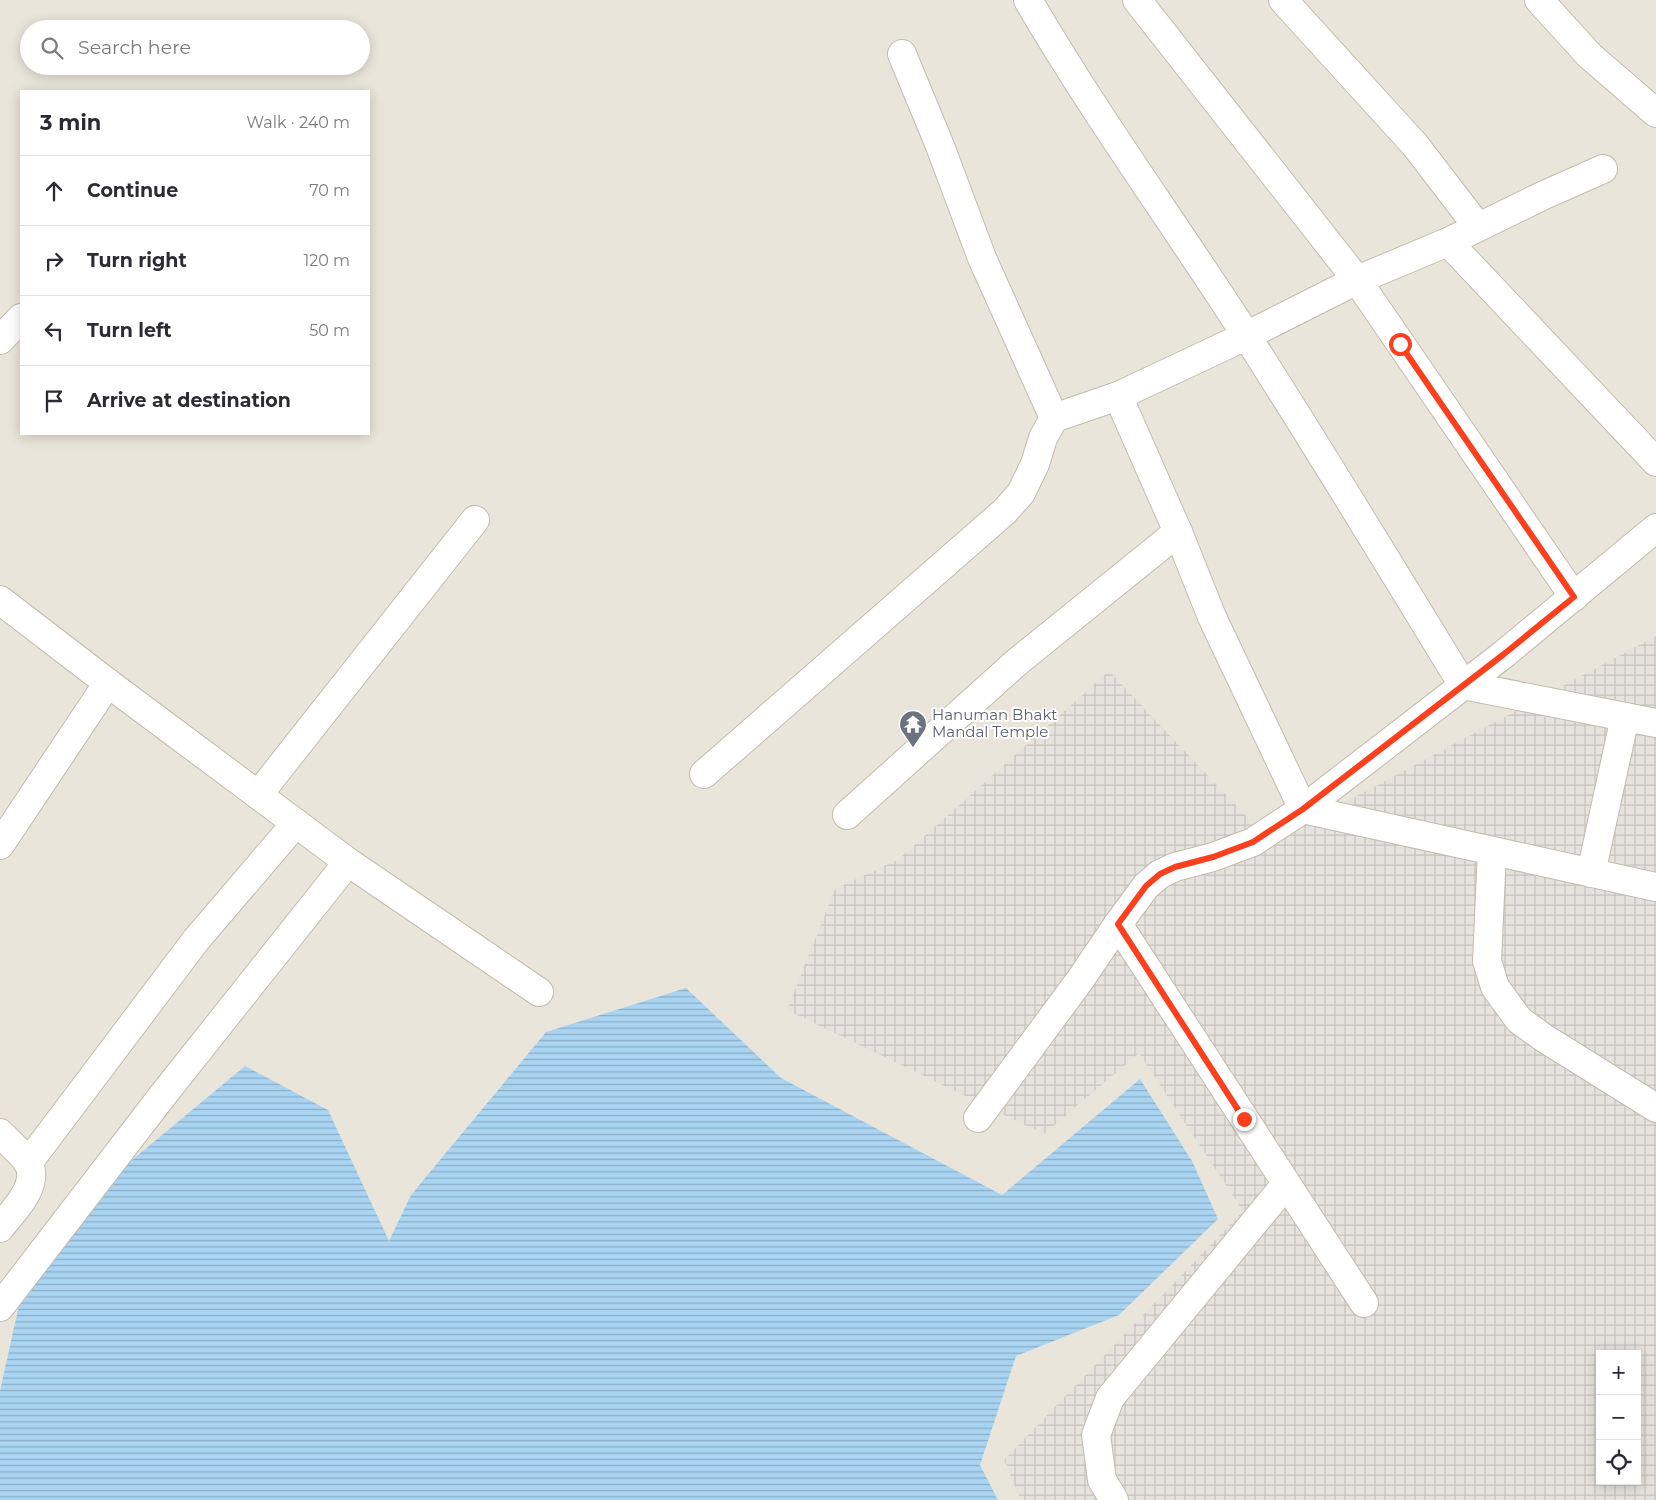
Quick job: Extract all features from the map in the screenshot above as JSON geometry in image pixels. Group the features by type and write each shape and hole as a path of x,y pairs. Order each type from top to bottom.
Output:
{"street":[{"path":"1028,0 1056,49 1246,336 1463,685 1656,723"},
{"path":"1137,0 1357,280 1574,597"},
{"path":"1283,0 1415,146 1478,227"},
{"path":"1539,0 1590,56 1656,113"},
{"path":"902,54 940,146 982,258 1054,418"},
{"path":"704,774 1004,512 1021,493 1054,418 1118,396 1246,336 1357,280 1448,242 1603,169"},
{"path":"1448,242 1656,462"},
{"path":"0,340 20,319"},
{"path":"1118,396 1178,532 1212,617 1303,809"},
{"path":"258,795 474,520"},
{"path":"847,815 1018,662 1178,532"},
{"path":"978,1118 1080,980 1146,886 1160,874 1175,867 1213,857 1253,842 1303,809 1652,535"},
{"path":"4,611 108,683 348,862 539,992"},
{"path":"0,845 108,683"},
{"path":"1590,873 1625,717"},
{"path":"1303,809 1656,887"},
{"path":"28,1163 196,940 296,822"},
{"path":"1492,851 1487,961 1495,987 1519,1020 1544,1038 1656,1108"},
{"path":"0,1307 163,1095 348,862"},
{"path":"1118,924 1364,1303"},
{"path":"0,1133 28,1163 32,1178 25,1194 0,1228"},
{"path":"1114,1500 1102,1480 1096,1435 1110,1398 1286,1184"}],"shaded area":[{"path":"0,0 1656,0 1656,1500 0,1500"},
{"path":"1656,636 1656,1500 1021,1500 1004,1460 1243,1211 1139,1053 1044,1134 787,1010 835,889 899,859 1109,671 1260,831 1314,819"}],"water":[{"path":"686,988 781,1078 1002,1195 1140,1079 1192,1161 1218,1219 1119,1315 1016,1356 980,1465 998,1500 0,1500 0,1391 25,1278 120,1170 245,1066 328,1110 389,1241 411,1195 546,1032"}],"place":[{"name":"Hanuman Bhakt Mandal Temple","path":"913,748"}],"route":[{"path":"1244,1119 1118,924 1146,886 1160,874 1175,867 1213,857 1253,842 1303,809 1504,654 1574,597 1400,344"}]}
